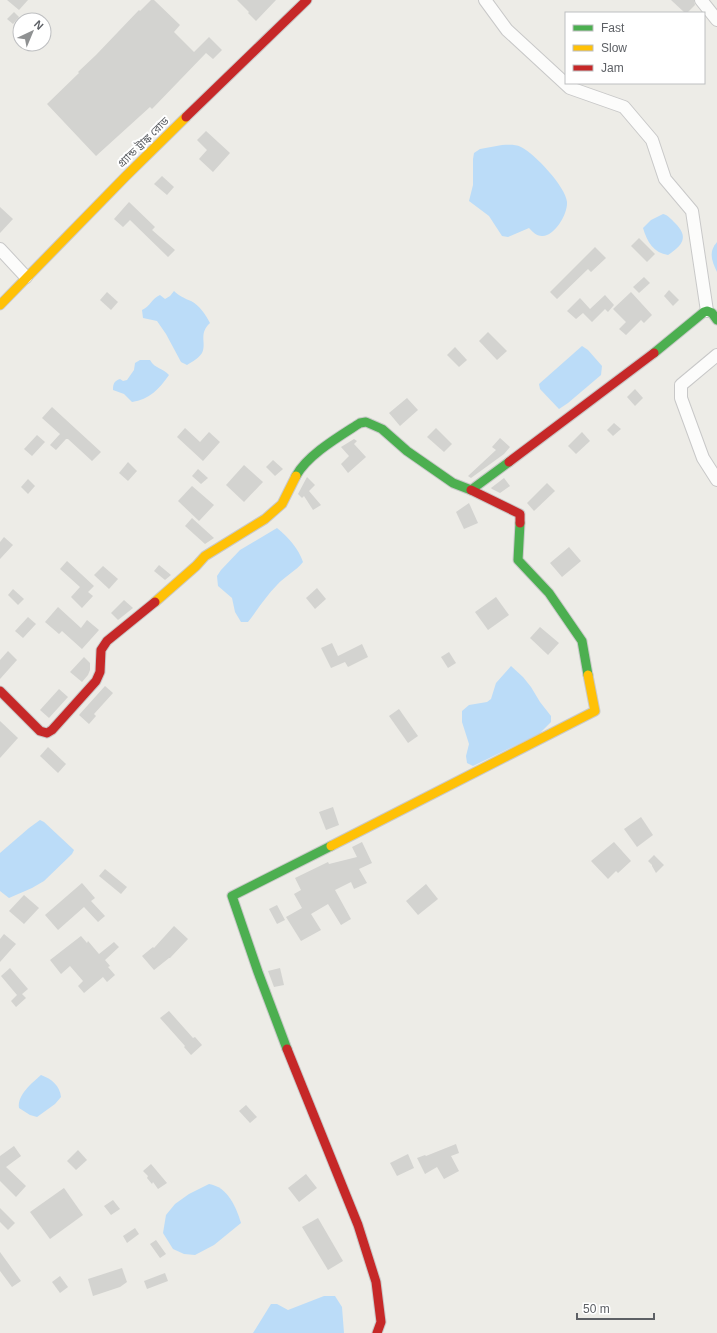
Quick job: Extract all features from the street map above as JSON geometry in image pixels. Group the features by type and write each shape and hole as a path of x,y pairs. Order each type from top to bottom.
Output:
{"main road":[{"name":"গ্র্যান্ড ট্রাঙ্ক রোড","path":"0,305 126,176 307,0"},
{"path":"471,490 556,429 707,310 712,313 717,320"},
{"path":"0,690 40,731 47,733 52,730 96,681 100,672 101,650 107,641 196,566 205,556 265,519 282,504 300,469 327,445 360,423 366,422 382,429 407,451 453,483 471,490 520,514 518,560 549,593 582,641 595,711 232,896 258,972 288,1052 358,1225 376,1282 381,1322 376,1333"}],"street":[{"path":"485,0 507,30 565,83"},
{"path":"701,0 717,20"},
{"path":"566,84 570,88 624,107 652,140 665,180 692,211 707,310"},
{"path":"0,249 26,277"},
{"path":"717,355 681,386 681,398 703,458 717,480"}],"water":[{"path":"502,145 516,145 527,150 541,163 561,188 567,202 567,207 563,218 551,233 542,236 535,234 529,228 508,237 502,236 489,216 469,201 473,185 474,153 480,149"},
{"path":"663,214 668,216 675,223 682,232 683,237 677,248 668,255 659,252 652,246 643,228 651,220"},
{"path":"717,242 717,272 712,260 712,249"},
{"path":"174,291 197,305 210,323 204,331 204,346 202,353 187,365 181,362 157,321 143,318 142,310 155,298 160,295 165,299"},
{"path":"582,346 588,350 602,366 601,375 559,409 540,389 539,384"},
{"path":"140,360 150,360 154,365 169,375 154,393 144,399 132,402 124,394 113,390 113,386 115,382 120,379 123,381 127,380 134,370 135,363"},
{"path":"277,528 293,544 299,552 303,562 273,589 248,622 241,622 235,612 232,598 218,586 217,576 240,550"},
{"path":"511,666 531,687 551,716 551,722 539,734 473,766 467,763 466,756 469,744 462,722 462,711 469,705 487,702 491,699 496,683"},
{"path":"40,820 74,850 72,854 44,881 9,898 0,891 0,853"},
{"path":"41,1075 55,1083 59,1089 61,1097 55,1104 37,1117 30,1115 19,1108 19,1103 20,1098 26,1090"},
{"path":"209,1184 216,1186 226,1193 234,1204 241,1223 214,1245 195,1255 184,1254 173,1249 163,1233 166,1215 175,1204 189,1194"},
{"path":"324,1296 335,1296 342,1307 344,1333 253,1333 271,1304 277,1304 288,1310"}],"building":[{"path":"7,0 28,0 19,10"},
{"path":"151,0 154,0 180,25 174,32 194,52 209,37 222,50 213,59 206,53 152,109 150,107 96,156 47,104 139,10 140,11"},
{"path":"237,0 276,0 256,21"},
{"path":"671,0 694,0 695,5 688,12 684,12"},
{"path":"12,14 12,23 7,19"},
{"path":"206,131 230,153 213,172 199,159 207,150 197,140"},
{"path":"162,176 174,187 167,195 154,184"},
{"path":"129,202 155,227 152,230 175,250 168,257 130,220 123,227 114,219"},
{"path":"0,207 13,219 0,233"},
{"path":"639,238 655,254 647,262 631,246"},
{"path":"595,247 606,258 591,272 588,269 557,299 550,292"},
{"path":"644,277 650,283 639,293 633,287"},
{"path":"669,290 679,300 673,306 664,296"},
{"path":"107,292 118,302 111,310 100,300"},
{"path":"631,292 652,315 644,323 641,320 626,335 619,329 626,322 613,309"},
{"path":"605,295 614,305 608,312 605,309 592,322 583,313 576,319 567,311 580,298 590,309"},
{"path":"488,332 507,351 497,360 479,341"},
{"path":"455,347 467,360 459,367 447,355"},
{"path":"635,389 643,398 635,406 627,397"},
{"path":"407,398 418,410 400,426 389,413"},
{"path":"52,407 101,452 92,461 68,439 66,439 56,450 50,445 60,434 42,418"},
{"path":"614,423 621,429 613,436 607,430"},
{"path":"185,428 200,442 209,432 220,442 203,461 177,437"},
{"path":"436,428 452,444 444,452 427,437"},
{"path":"582,432 590,441 576,454 568,446"},
{"path":"37,435 45,442 32,456 24,449"},
{"path":"500,438 510,447 504,454 471,478 468,476 496,450 492,447"},
{"path":"354,439 357,441 354,444 366,457 348,473 341,464 349,456 341,447"},
{"path":"273,460 283,469 275,476 266,467"},
{"path":"128,462 137,471 128,481 119,473"},
{"path":"244,465 263,482 244,502 226,485"},
{"path":"198,469 208,478 201,484 192,476"},
{"path":"307,477 315,485 309,491 321,505 313,510 304,496 302,498 298,494"},
{"path":"504,478 510,486 500,493 491,488"},
{"path":"28,479 35,486 28,494 21,487"},
{"path":"547,483 555,491 534,511 527,503"},
{"path":"192,486 214,505 199,521 178,501"},
{"path":"469,503 478,523 464,529 456,512"},
{"path":"192,518 214,538 205,544 185,526"},
{"path":"4,537 13,545 0,559 0,542"},
{"path":"569,547 581,561 562,577 550,563"},
{"path":"67,561 94,586 88,592 93,596 82,608 71,597 80,587 60,569"},
{"path":"159,565 171,575 165,580 154,571"},
{"path":"103,566 118,579 109,589 94,575"},
{"path":"317,588 326,599 315,609 306,598"},
{"path":"13,589 24,599 18,605 8,595"},
{"path":"496,597 509,615 488,630 475,612"},
{"path":"124,600 133,608 118,620 111,613"},
{"path":"58,607 81,628 87,620 99,630 82,649 62,631 59,634 45,622"},
{"path":"28,617 36,624 23,638 15,631"},
{"path":"540,627 559,643 548,655 530,638"},
{"path":"332,643 338,656 362,644 368,657 348,667 345,662 331,668 321,648"},
{"path":"8,651 17,660 0,679 0,660"},
{"path":"449,652 456,663 448,668 441,657"},
{"path":"84,657 90,663 90,670 82,682 70,672"},
{"path":"105,686 113,693 94,714 96,716 89,724 79,715"},
{"path":"59,689 68,697 49,718 40,710"},
{"path":"399,709 418,736 408,743 389,716"},
{"path":"0,721 18,738 0,758"},
{"path":"48,747 66,764 58,773 40,756"},
{"path":"333,807 339,825 326,830 319,812"},
{"path":"641,817 653,835 637,847 624,829"},
{"path":"362,842 372,863 359,869 367,883 354,889 351,882 335,890 351,919 341,925 328,904 311,914 321,930 301,941 286,917 302,908 294,894 301,890 295,878 328,862 329,864 357,857 352,847"},
{"path":"614,842 631,861 618,873 616,871 608,879 591,861"},
{"path":"654,855 664,865 656,873 648,861"},
{"path":"105,869 127,887 121,894 99,876"},
{"path":"82,883 95,898 91,901 105,916 98,922 84,907 58,930 45,915"},
{"path":"426,884 438,899 418,915 406,901"},
{"path":"24,895 39,908 24,924 9,911"},
{"path":"277,905 285,920 277,924 269,909"},
{"path":"174,926 188,939 170,958 154,970 142,956 153,947 154,948"},
{"path":"4,934 16,944 0,962 0,939"},
{"path":"81,936 87,943 88,941 99,954 114,942 119,947 105,960 110,966 108,967 115,975 107,982 103,977 84,993 78,986 83,981 70,966 61,974 50,960"},
{"path":"10,968 28,989 22,994 26,998 16,1007 11,1001 17,995 1,976"},
{"path":"280,968 284,985 274,987 268,971"},
{"path":"169,1011 193,1038 195,1037 202,1045 191,1055 160,1018"},
{"path":"246,1105 257,1117 250,1123 239,1111"},
{"path":"456,1144 459,1153 451,1156 459,1171 444,1179 437,1167 425,1174 417,1158"},
{"path":"14,1146 21,1156 6,1167 26,1186 16,1197 0,1181 0,1156"},
{"path":"78,1150 87,1160 76,1170 67,1161"},
{"path":"408,1154 414,1168 397,1176 390,1163"},
{"path":"151,1164 167,1183 158,1189 153,1182 152,1184 147,1178 148,1176 143,1171"},
{"path":"306,1174 317,1188 299,1202 288,1188"},
{"path":"64,1188 83,1215 50,1239 30,1212"},
{"path":"113,1200 120,1209 111,1215 104,1206"},
{"path":"0,1208 15,1223 8,1230 0,1222"},
{"path":"318,1218 343,1261 328,1270 302,1227"},
{"path":"135,1228 139,1234 127,1243 123,1236"},
{"path":"156,1240 166,1254 160,1258 150,1244"},
{"path":"0,1252 21,1281 12,1287 0,1271"},
{"path":"122,1268 127,1282 120,1287 93,1296 88,1279"},
{"path":"165,1273 168,1281 147,1289 144,1281"},
{"path":"60,1276 68,1287 60,1293 52,1282"}],"traffic: fast":[{"path":"654,353 704,312 707,311 712,313 717,320"},
{"path":"296,476 301,468 325,446 360,423 366,422 382,429 407,451 453,483 471,490 509,462"},
{"path":"520,523 518,560 549,593 582,641 588,675"},
{"path":"287,1049 258,972 232,896 331,846"}],"traffic: slow":[{"path":"0,305 186,117"},
{"path":"155,602 196,566 205,556 265,519 282,504 296,476"},
{"path":"331,846 595,711 588,675"}],"traffic: jam":[{"path":"186,117 307,0"},
{"path":"509,462 654,353"},
{"path":"471,490 520,514 520,523"},
{"path":"0,691 40,731 47,733 52,730 96,681 100,672 101,650 107,641 155,602"},
{"path":"287,1049 358,1225 376,1282 381,1322 377,1333"}]}
